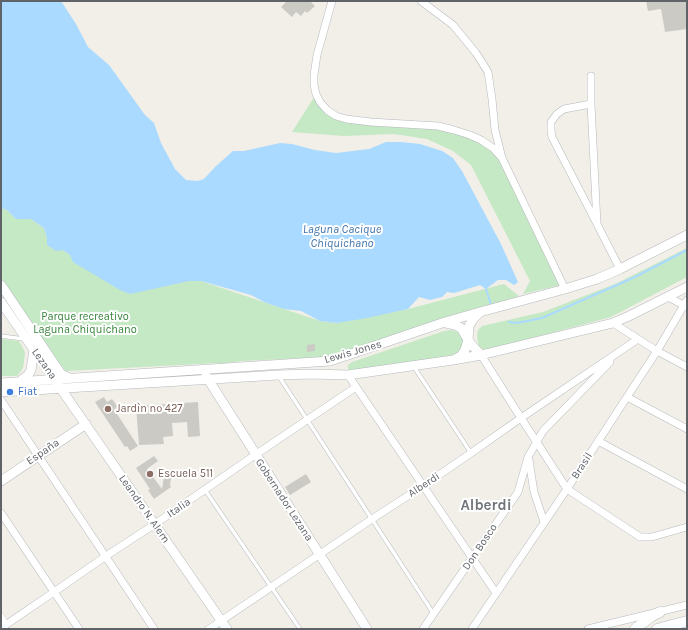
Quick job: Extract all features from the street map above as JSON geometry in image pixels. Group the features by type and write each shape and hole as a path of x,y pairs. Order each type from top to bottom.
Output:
{"main road":[{"path":"635,629 660,612"},
{"path":"657,629 687,621"}],"street":[{"path":"421,1 453,25 476,53 488,72 495,130 502,158 565,289"},
{"path":"330,2 317,55 314,80 316,94 320,102 327,110 336,116 371,122 438,126 454,130 481,140 493,148 502,158"},
{"path":"591,76 597,224"},
{"path":"591,104 564,109 557,114 552,122 552,137 620,269"},
{"name":"Lewis Jones","path":"1,383 330,361 445,322 597,279 687,235"},
{"path":"1,285 61,374 69,378"},
{"name":"Lewis Jones","path":"1,392 278,375 348,375 414,366 481,355 612,324 687,287"},
{"path":"668,297 686,304"},
{"path":"1,302 27,339"},
{"name":"Brasil","path":"472,629 567,489 686,304"},
{"path":"453,360 460,356 465,350 468,340 469,326 480,312"},
{"path":"445,322 461,328 465,333 468,340 481,355 567,489 640,537 652,537 687,527"},
{"path":"612,324 687,367"},
{"name":"Lezana","path":"27,339 61,389"},
{"name":"Alberdi","path":"209,629 471,454 521,418 638,339"},
{"path":"18,382 28,375 31,370 34,349"},
{"name":"Don Bosco","path":"423,629 518,492 528,457 543,431 620,351"},
{"path":"348,355 343,361 343,371 348,375 496,593"},
{"name":"Gobernador Lezana","path":"203,370 207,380 367,629"},
{"name":"Italia","path":"6,627 106,556 206,490 307,419 356,387"},
{"name":"Leandro N. Alem","path":"61,389 227,629"},
{"path":"627,397 687,429"},
{"path":"1,400 154,629"},
{"name":"España","path":"1,481 86,424"},
{"path":"598,441 687,489"},
{"path":"528,457 534,492 544,522"},
{"path":"518,492 523,489 528,489 534,492"},
{"path":"1,513 79,629"},
{"path":"588,629 687,605"},
{"path":"1,616 6,627"}],"lane":[{"path":"1,336 27,339"},
{"path":"414,366 471,454"},
{"path":"278,375 434,614"},
{"path":"206,490 300,629"}],"green space":[{"path":"316,94 336,116 438,126 493,148 565,284 523,294 530,281 471,165 453,151 427,139 394,134 344,136 292,132"},
{"name":"Parque recreativo Laguna Chiquichano","path":"1,208 7,210 16,219 31,219 44,228 47,238 70,255 189,281 201,281 320,321 337,323 408,309 504,284 519,296 327,357 242,361 219,364 66,371 47,349 1,277"},
{"path":"687,248 687,277 611,317 487,350 479,347 477,335 478,330 482,326 543,312 615,284"},
{"path":"452,330 459,333 463,341 463,349 451,359 350,372 348,369 348,365 352,362 444,331"},
{"path":"1,339 19,341 24,350 25,354 23,368 17,376 1,376"}],"water":[{"name":"Laguna Cacique Chiquichano","path":"1,1 61,1 76,24 88,47 109,65 145,115 154,123 161,143 175,169 186,180 198,181 204,179 233,151 244,151 280,143 336,153 369,149 386,142 420,144 442,151 453,158 462,171 501,244 518,282 514,285 506,280 498,280 486,289 480,285 454,293 447,292 442,297 430,300 419,297 408,309 337,323 320,321 301,311 284,309 264,302 251,295 201,281 189,281 130,294 120,290 73,262 70,255 63,250 56,251 47,245 47,238 44,228 31,219 16,219 7,210 1,208"}],"building":[{"path":"287,1 310,1 315,6 307,13 305,11 301,16 296,12 292,17 281,7"},
{"path":"646,1 687,1 687,29 665,32 661,9 648,11"},
{"path":"315,344 315,351 307,352 307,345"},
{"path":"104,397 107,402 112,399 121,411 117,414 138,446 130,451 127,446 125,447 95,402"},
{"path":"198,402 200,436 188,437 187,422 172,423 173,436 163,437 164,444 139,445 136,406"},
{"path":"154,456 158,461 147,469 162,489 165,471 172,473 171,487 154,499 148,490 150,489 136,468"},
{"path":"306,474 311,482 290,495 285,487"}],"waterway":[{"path":"509,322 517,323 542,318 635,277 687,250"},
{"path":"486,289 491,305"}],"place":[{"name":"Fiat","path":"10,392"},
{"name":"Jardìn nº 427","path":"108,409"},
{"name":"Escuela 511","path":"150,474"}],"district":[{"name":"Alberdi","path":"486,506"}]}
